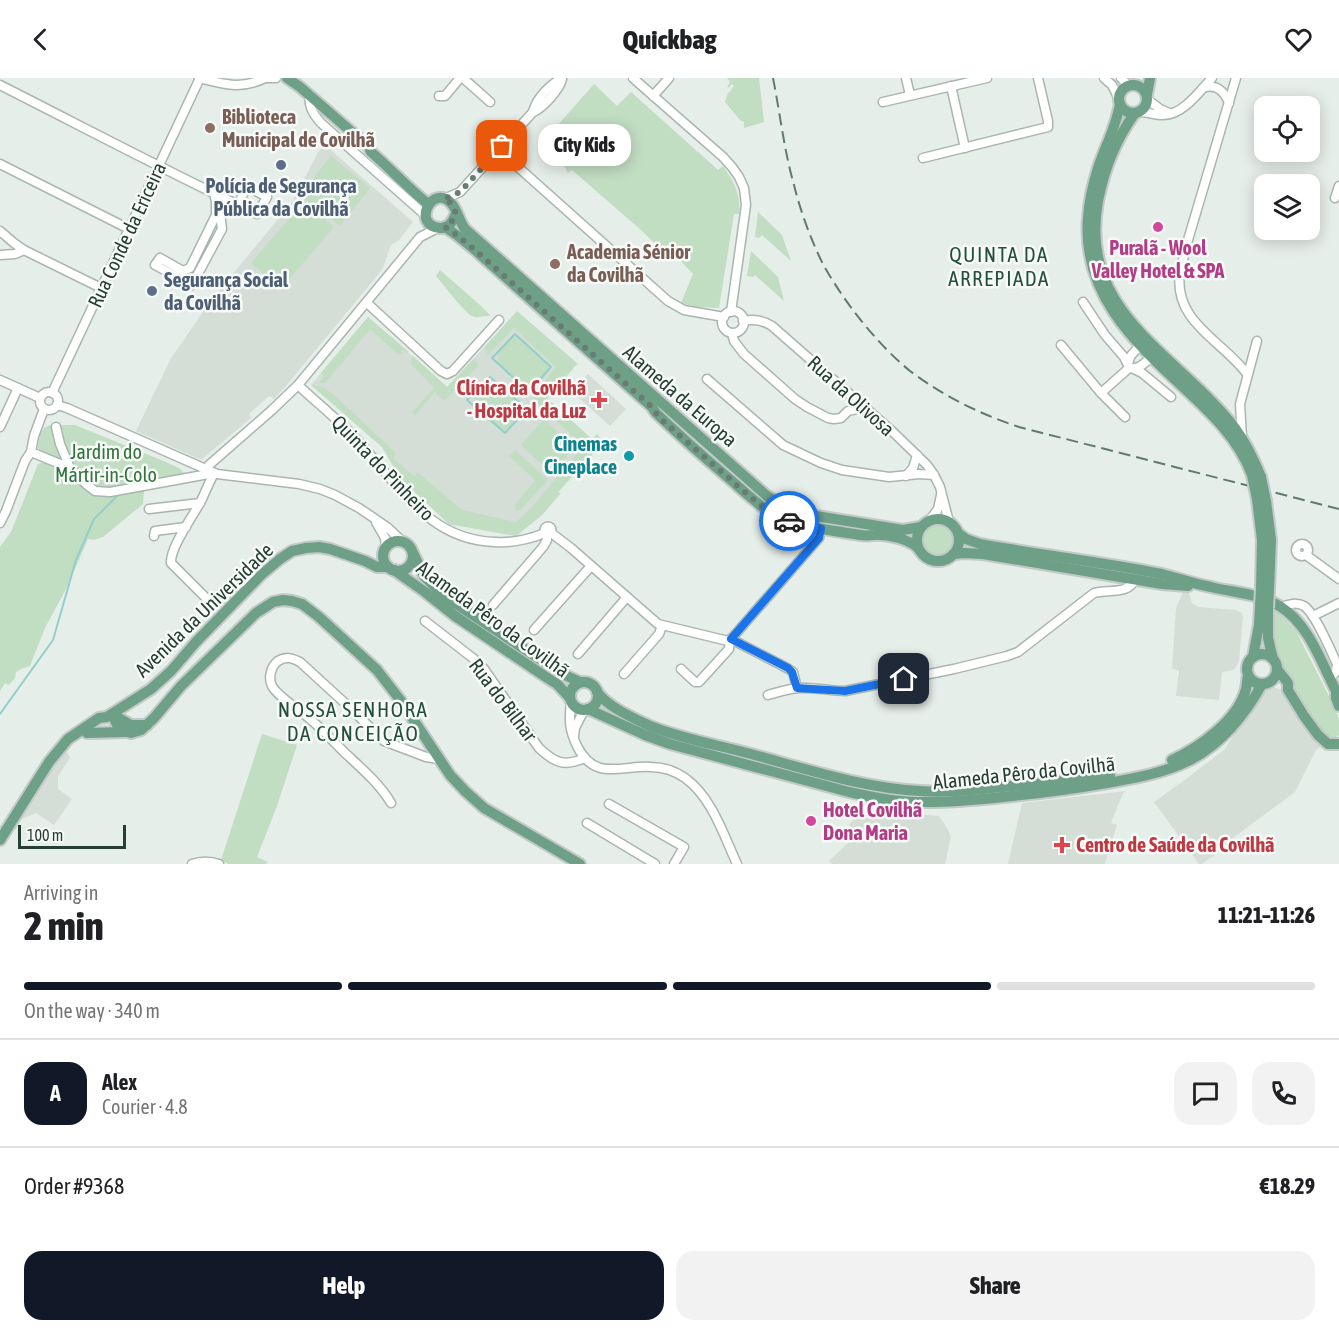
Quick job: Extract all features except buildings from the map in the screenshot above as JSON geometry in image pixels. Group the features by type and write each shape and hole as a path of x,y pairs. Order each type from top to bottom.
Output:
{"main road":[{"path":"1147,97 1141,87 1130,82 1122,91 1120,101 1126,111 1137,112 1145,106 1147,97 1150,78"},
{"path":"290,79 369,147 371,152 401,178 427,213 433,226 441,228 451,223 455,211 451,203 444,199 437,199 427,213"},
{"name":"Alameda Pêro da Covilhã","path":"1120,101 1117,120 1097,170 1088,218 1091,262 1095,278 1103,295 1123,325 1152,357 1216,418 1239,448 1256,476 1271,540 1264,607 1268,638 1275,664 1275,677 1265,684 1225,734 1191,759 1145,777 1068,790 956,801 916,802 849,792 670,744 576,708 556,684 455,616 385,564 385,552 394,542 404,542 410,546 424,576 444,596 567,676 592,684 607,702 652,726 866,783 912,790 947,791 1112,776 1142,771 1169,761 1211,736 1238,706 1246,691 1248,666 1254,657 1264,607"},
{"name":"Alameda Pêro da Covilhã","path":"1137,112 1119,139 1105,172 1101,189 1096,219 1101,268 1111,291 1129,320 1226,418 1243,440 1257,466 1256,476"},
{"name":"Alameda da Europa","path":"455,211 465,229 767,496 784,507 810,514 903,530 939,519 949,522 966,539 980,544 1163,575 1257,596 1282,608 1300,625 1337,692 1336,698 1339,705"},
{"name":"Alameda da Europa","path":"441,228 464,241 652,407 662,420 771,513 794,523 821,529 904,540 918,548 925,558 937,562 944,561 954,554 983,554 1162,584 1209,587"},
{"path":"918,548 917,537 925,524"},
{"path":"954,554 959,544 958,533"},
{"name":"Avenida da Universidade","path":"0,840 49,762 65,743 94,721 110,715 150,689 171,671 261,575 280,559 292,551 319,547 377,567 391,569"},
{"path":"365,561 385,552"},
{"name":"Alameda Pêro da Covilhã","path":"391,569 404,570 412,563 413,553"},
{"path":"87,733 141,730 181,686 256,613 273,602 292,601 303,604 377,670 401,701 450,775 484,808 580,864"},
{"path":"1254,657 1260,654 1265,655 1275,664 1288,683 1288,690 1318,735 1328,744 1339,744"},
{"path":"1248,675 1254,682 1288,690"},
{"name":"Alameda Pêro da Covilhã","path":"570,700 572,688 580,682"},
{"path":"586,710 595,704 597,692"},
{"path":"132,701 129,713 135,725"},
{"path":"110,715 126,723 147,725"},
{"path":"110,715 118,727 125,732"},
{"name":"Avenida da Universidade","path":"65,743 69,744 107,721 110,715"}],"street":[{"path":"199,78 244,86 265,78 276,78"},
{"name":"Rua Conde da Ericeira","path":"52,393 199,78"},
{"path":"439,96 445,96 462,78 490,102"},
{"path":"444,199 460,192 533,112 540,98 562,78"},
{"path":"633,78 723,157 739,177 744,188 746,205 727,314 722,322 724,328 732,333 734,341 744,354 795,399 828,418 841,418 848,411 850,404 847,392"},
{"path":"654,96 669,78"},
{"path":"906,78 910,95"},
{"path":"883,102 987,78"},
{"path":"923,158 1048,127 1038,78"},
{"path":"1104,78 1112,85 1120,101"},
{"path":"1137,112 1166,115 1173,113 1190,101 1212,78"},
{"path":"1236,78 1185,250 1180,275 1180,293 1195,324 1247,374"},
{"path":"0,85 214,192 236,204 223,205 220,213 222,229 192,285 155,265 160,258 183,271 190,268 216,215 214,192"},
{"path":"951,86 965,148"},
{"path":"1203,88 1208,86 1221,91 1226,94 1229,103"},
{"path":"1147,97 1160,109 1173,113"},
{"path":"498,150 668,301 684,310 739,314 743,321 742,327 732,333"},
{"path":"0,164 129,229"},
{"path":"1335,198 1339,186"},
{"path":"455,211 461,196 460,192"},
{"path":"261,575 246,580 211,599 206,598 171,564 170,557 200,504 211,471 209,465 298,385 422,236 427,213"},
{"path":"422,236 441,228"},
{"path":"0,231 24,250 101,288"},
{"path":"0,255 15,254 24,250"},
{"path":"1083,302 1130,367 1142,373 1171,397"},
{"path":"367,303 441,372 447,374 453,371 499,320"},
{"name":"Rua da Olivosa","path":"743,321 755,320 768,323 917,455 927,465 940,487 949,522"},
{"path":"1243,440 1240,404 1257,341"},
{"path":"1061,345 1101,393 1125,417"},
{"path":"1130,367 1131,355 1141,345"},
{"path":"1101,393 1130,367 1140,367 1152,357"},
{"path":"708,379 783,445 821,463 842,470 889,477 934,475"},
{"path":"0,380 40,398"},
{"name":"Quinta do Pinheiro","path":"298,385 346,429 419,510 447,531 467,539 489,542 513,542 548,533"},
{"path":"0,427 18,388"},
{"path":"52,393 56,397 57,405 51,410 44,409 40,404 40,398 44,394 52,393"},
{"path":"1226,418 1240,404"},
{"path":"57,405 211,471 320,489 359,508 404,542"},
{"path":"0,524 25,461 31,452 44,409"},
{"path":"848,411 867,409"},
{"path":"56,427 60,444 74,471 95,491 110,492 211,471"},
{"path":"31,452 74,471"},
{"path":"906,476 913,468 917,455"},
{"path":"925,524 938,509 941,495"},
{"path":"149,509 200,504"},
{"path":"375,519 385,538 385,552"},
{"path":"154,536 155,531 186,527"},
{"path":"681,669 695,682 699,682 729,649 731,640 819,538 821,529"},
{"path":"493,605 543,547 548,533 558,537 662,626 731,640 788,668 792,672 797,688"},
{"path":"1306,555 1339,579"},
{"path":"534,630 591,566"},
{"path":"768,695 797,688 845,691 1007,656 1018,652 1094,593 1125,589 1132,585 1135,579"},
{"path":"578,654 627,597"},
{"path":"1313,616 1339,603"},
{"path":"1282,608 1290,604 1305,606 1313,616 1337,664 1336,672 1329,678"},
{"name":"Rua do Bilhar","path":"425,621 484,669 539,748 548,756 562,763 572,763 585,758"},
{"path":"624,674 659,634 662,626"},
{"path":"391,803 370,777 313,721 276,692 271,684 274,664 282,658 300,662 384,741 426,757 439,759"},
{"path":"570,700 569,724 574,740 585,758 604,769 651,767 665,769 687,779 712,810 737,864"},
{"path":"574,740 575,728 586,710"},
{"path":"609,804 684,847 674,864"},
{"path":"587,823 652,863"},
{"path":"192,864 198,862 219,864"}],"shaded area":[{"path":"324,144 413,222 399,240 391,245 383,268 274,399 269,396 249,414 251,418 201,460 136,431 171,358 212,299 293,201"},
{"path":"513,316 565,364 536,397 595,451 558,492 560,494 542,515 516,536 449,524 401,479 382,447 311,385 368,317 447,387"},
{"name":"Clínica da Covilhã - Hospital da Luz","path":"588,374 626,409 610,426 572,392"},
{"path":"1183,592 1189,593 1192,603 1198,607 1236,610 1242,613 1239,661 1235,669 1222,672 1219,700 1176,696 1179,670 1172,669 1176,608"},
{"path":"1273,687 1283,690 1322,745 1316,750 1295,792 1233,838 1234,841 1199,864 1154,802 1225,749 1261,691"},
{"path":"65,749 70,758 58,776 58,789 72,799 54,825 36,813 15,822 53,762"},
{"name":"Centro de Saúde da Covilhã","path":"1126,791 1111,823 1117,825 1105,864 1008,864 1022,803"},
{"path":"856,804 874,810 877,815 877,811 939,816 951,836 945,864 832,864 829,861 856,835 849,825 853,820"}],"green space":[{"path":"727,78 759,78 764,122 744,128 744,122 725,102 734,86 732,84 727,89 730,81"},
{"path":"594,84 617,106 631,92 718,170 723,166 730,177 738,194 739,214 734,214 719,308 697,307 681,303 693,274 677,257 673,261 572,170 568,173 563,164 542,143"},
{"path":"331,156 370,188 340,226 300,195"},
{"path":"304,201 334,227 281,289 251,263"},
{"path":"758,212 782,235 791,261 762,235 759,238 755,237"},
{"path":"751,251 778,277 784,301 755,275 747,276"},
{"path":"440,270 491,316 477,317 469,314 436,276"},
{"path":"517,311 578,364 548,399 592,439 597,434 604,442 558,492 560,494 542,515 516,536 449,524 401,479 382,447 311,385 323,387 334,395 396,453 393,458 414,476 418,473 462,510 516,522 532,507 583,446 533,399 556,367 514,328 489,354 485,355 488,352 484,348"},
{"path":"368,317 409,352 406,353 404,350 401,351 402,354 398,354 370,329 326,382 318,384 324,376 321,373"},
{"path":"515,334 551,367 529,392 497,362 499,358 497,353"},
{"path":"412,355 447,387 474,359 478,366 445,400 435,392 415,415 412,413 434,388 411,364"},
{"path":"490,377 527,409 505,433 473,405 475,400 472,395"},
{"path":"544,419 574,447 551,473 521,445"},
{"name":"Jardim do Mártir-in-Colo","path":"51,425 75,425 166,462 184,473 107,490 97,488 81,472 38,448 42,431"},
{"path":"515,450 548,480 517,511 515,505 535,480 509,456"},
{"path":"43,462 64,471 68,480 74,478 94,494 144,491 143,504 103,537 88,539 66,589 45,628 30,666 16,672 15,678 9,685 5,683 0,691 0,547 11,532 38,464"},
{"path":"938,525 949,529 953,540 949,551 938,555 927,551 923,540 927,529"},
{"path":"1273,610 1296,631 1335,708 1339,719 1339,735 1334,739 1326,735 1308,715 1275,652 1272,643"},
{"path":"262,734 297,745 257,857 268,862 266,864 228,864 221,860"}],"waterway":[{"path":"515,334 551,367 529,392 492,358 515,334"},
{"path":"490,377 527,409 505,433 467,400 490,377"},
{"path":"0,714 53,640 76,560 94,519 119,494"}],"railway":[{"path":"773,78 797,195 803,216 824,266 862,322 910,371 962,404 1019,427 1339,509"}],"way so far":[{"path":"502,146 460,192 444,199 451,203 456,213 454,220 445,227 529,298 652,407 662,420 754,500 771,513 789,521"}],"place":[{"name":"Biblioteca Municipal de Covilhã","path":"210,128"},
{"name":"City Kids","path":"502,146"},
{"name":"Polícia de Segurança Pública da Covilhã","path":"281,165"},
{"name":"Puralã - Wool Valley Hotel & SPA","path":"1158,227"},
{"name":"Academia Sénior da Covilhã","path":"555,264"},
{"name":"Segurança Social da Covilhã","path":"152,291"},
{"name":"Clínica da Covilhã - Hospital da Luz","path":"599,400"},
{"name":"Cinemas Cineplace","path":"629,456"},
{"name":"Hotel Covilhã Dona Maria","path":"811,821"},
{"name":"Centro de Saúde da Covilhã","path":"1062,845"}],"district":[{"name":"QUINTA DA ARREPIADA","path":"999,267"},
{"name":"NOSSA SENHORA DA CONCEIÇÃO","path":"353,722"}],"route":[{"path":"789,521 821,529 819,538 731,639 788,668 792,672 797,688 845,691 904,679"}]}
